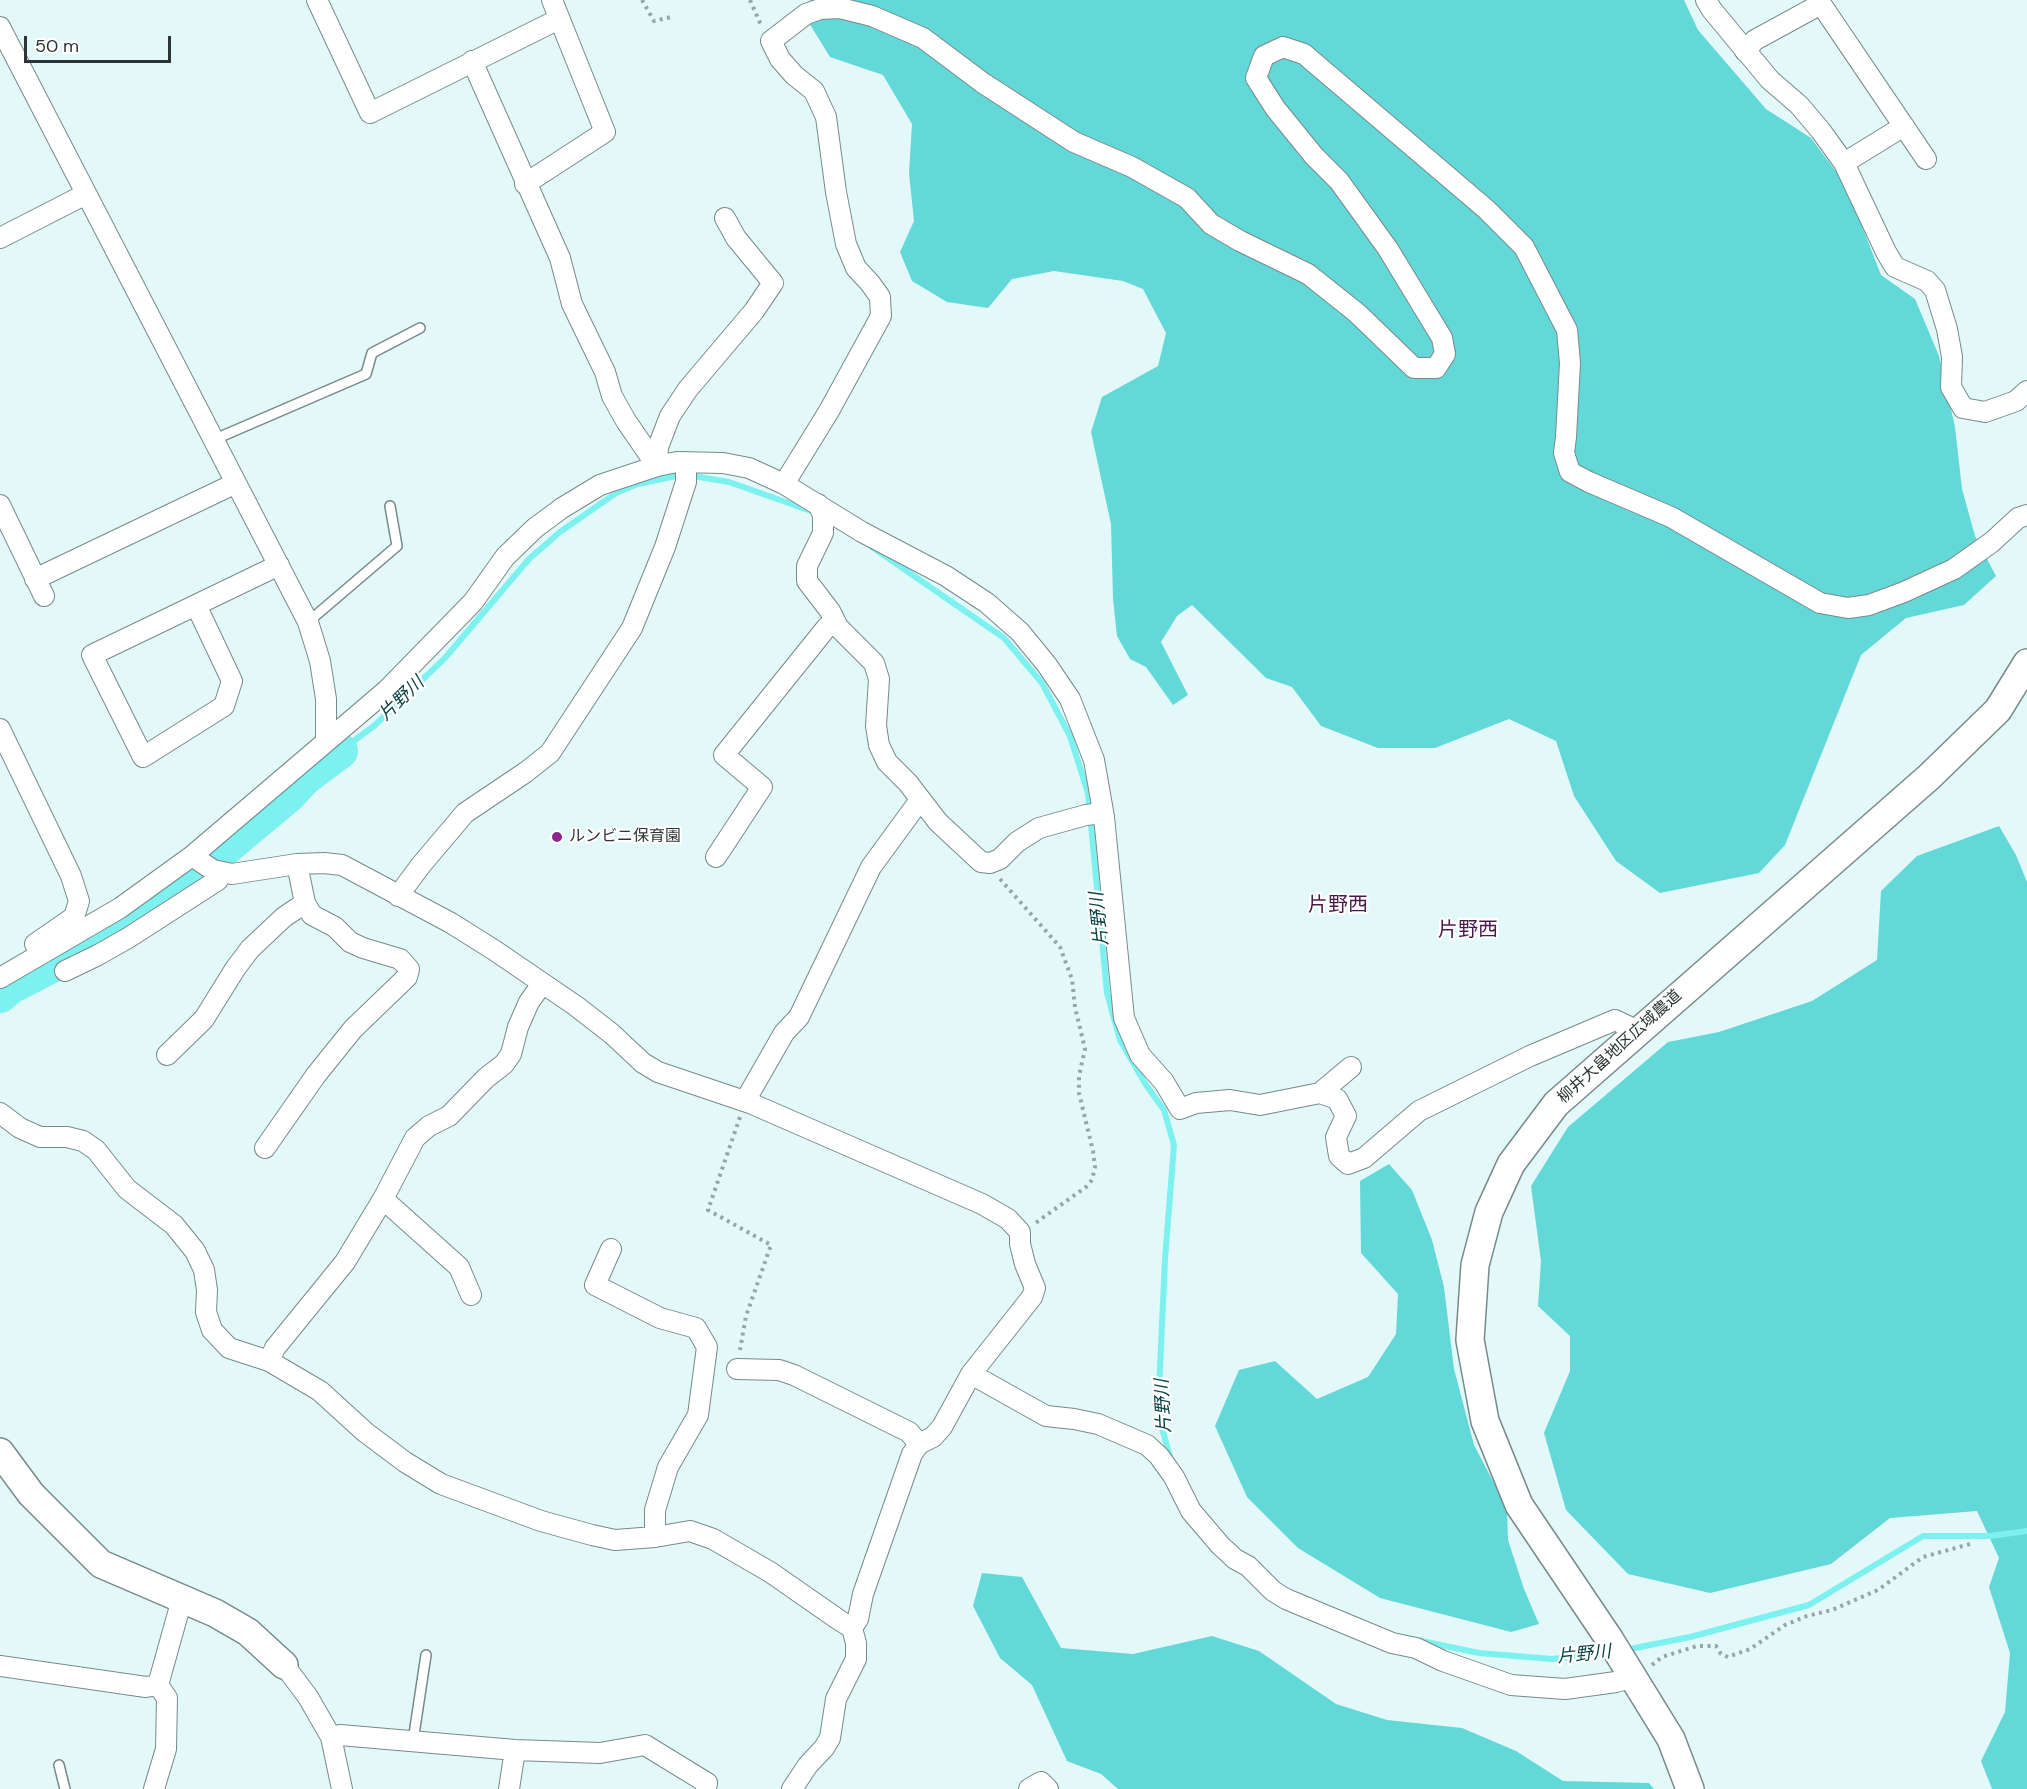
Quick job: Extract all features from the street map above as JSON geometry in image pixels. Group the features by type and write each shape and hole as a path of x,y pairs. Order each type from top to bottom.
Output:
{"street":[{"path":"318,0 370,113 472,61 555,9 605,132 525,184"},
{"path":"1706,0 1770,80 1799,105 1821,131 1844,164 1895,267 1927,281 1935,290 1947,329 1952,357 1951,387 1963,408 1984,412 2016,401 2027,391"},
{"path":"1745,51 1755,40 1821,4 1926,159"},
{"path":"784,484 829,411 881,316 880,297 856,268 846,244 826,117 814,91 794,75 780,59 771,41 806,14 820,9 840,8 872,16 923,38 983,82 1074,142 1132,167 1187,198 1211,224 1240,241 1308,274 1357,313 1414,368 1436,368 1445,354 1442,338 1394,259 1339,181 1275,108 1256,78 1264,56 1282,46 1304,54 1486,209 1524,247 1567,330 1570,363 1564,453 1570,472 1671,517 1820,603 1848,608 1869,605 1904,592 1954,569 1992,542 2018,518 2027,515"},
{"path":"0,27 308,622 320,661 326,699 326,742"},
{"path":"472,61 560,258 572,304 605,372 612,396 657,466"},
{"path":"1844,164 1904,126"},
{"path":"0,238 86,194"},
{"path":"657,466 658,447 670,416 688,389 754,311 773,283 736,238 725,218"},
{"path":"0,978 120,908 206,865 326,742 387,690 473,602 505,557 535,528 562,508 600,485 657,466 686,471 723,463 749,468 784,484 862,532 946,576 987,603 1020,632 1047,665 1071,699 1094,760 1096,814 1124,1018 1140,1055 1164,1082 1180,1109 1196,1103 1230,1100 1260,1105 1320,1093 1351,1067"},
{"path":"398,896 465,813 550,753 632,628 665,547 686,471"},
{"path":"0,505 40,588 236,483"},
{"path":"818,504 824,515 823,533 807,566 807,580 838,627 874,663 879,679 876,726 879,745 887,762 908,783 938,822 981,862 990,863 1000,859 1017,842 1039,828 1096,814"},
{"path":"196,605 232,681 224,706 143,757 92,655 196,605 279,566"},
{"path":"716,857 762,787 724,754 827,627 835,621"},
{"name":"柳井大畠地区広域農道","path":"1690,1789 1671,1739 1623,1659 1519,1505 1485,1420 1470,1340 1475,1265 1489,1212 1511,1164 1556,1104 1929,777 1998,710 2027,663"},
{"path":"0,729 70,876 79,901 74,916 27,950 23,963"},
{"path":"745,1101 784,1034 799,1017 872,867 920,800"},
{"path":"206,865 232,874 297,864 342,865 451,923 576,1006 651,1068 682,1081 745,1101 982,1204 1008,1219 1020,1232 1023,1254 1035,1288 1032,1298 971,1374 942,1427 933,1437 919,1444 912,1454 863,1594 858,1619 852,1628"},
{"path":"265,1148 323,1066 353,1029 406,976 409,969 400,959 350,942 335,927 312,915 305,903 297,864"},
{"path":"65,971 128,938 218,880 206,865"},
{"path":"167,1055 204,1019 250,949 284,917 305,903"},
{"path":"269,1361 275,1348 345,1262 383,1199 415,1138 429,1126 450,1116 486,1078 504,1064 511,1054 518,1027 529,1002 542,984"},
{"path":"1320,1093 1337,1099 1346,1116 1336,1137 1340,1156 1348,1164 1364,1158 1419,1111 1530,1056 1615,1020 1638,1031"},
{"path":"0,1113 20,1128 40,1137 67,1137 83,1141 96,1150 127,1189 174,1225 195,1251 204,1270 207,1290 206,1312 213,1330 229,1348 269,1361 320,1391 365,1432 405,1462 441,1484 541,1521 615,1540 690,1531 713,1539 770,1572 852,1628 856,1643 856,1659 841,1686 830,1738 792,1789"},
{"path":"383,1199 459,1268 471,1295"},
{"path":"611,1249 595,1286 660,1318 696,1328 707,1347 698,1415 668,1467 655,1510 655,1537"},
{"path":"737,1369 779,1370 794,1375 909,1432 919,1444"},
{"path":"971,1374 1046,1416 1074,1419 1098,1425 1147,1445 1159,1456 1174,1477 1191,1511 1220,1545 1235,1559 1248,1566 1273,1591 1286,1599 1392,1642 1416,1648 1443,1661 1511,1685 1564,1689 1617,1682 1623,1659"},
{"path":"0,1452 31,1494 101,1564 215,1613 248,1632 284,1665 308,1697 331,1737 342,1789"},
{"path":"158,1685 182,1599"},
{"path":"0,1666 146,1687 158,1685"},
{"path":"154,1789 166,1749 167,1698 158,1685"},
{"path":"331,1737 340,1735 515,1750 600,1753 645,1745 707,1783 706,1789"},
{"path":"509,1789 515,1750"},
{"path":"1029,1789 1041,1782 1048,1789"}],"lane":[{"path":"213,440 366,374 372,353 420,328"},
{"path":"308,622 397,546 390,506"},
{"path":"413,1741 426,1654"},
{"path":"59,1765 64,1789"}],"path":[{"path":"642,0 654,21 670,17"},
{"path":"750,0 771,41"},
{"path":"990,863 1003,883 1060,947 1070,973 1085,1049 1078,1093 1095,1167 1092,1180 1086,1187 1049,1215 1020,1232"},
{"path":"737,1369 746,1316 771,1245 708,1210 745,1101"},
{"path":"1623,1659 1662,1657 1697,1646 1716,1646 1721,1654 1728,1657 1750,1649 1785,1625 1807,1616 1832,1610 1878,1590 1923,1557 1970,1544"}],"shaded area":[{"path":"810,0 1684,0 1698,30 1766,109 1811,138 1846,185 1881,275 1915,299 1939,356 1955,427 1962,489 1975,536 1996,576 1964,605 1906,618 1861,655 1785,845 1759,873 1660,893 1616,861 1574,796 1556,741 1509,719 1435,748 1378,748 1321,726 1292,687 1266,678 1192,605 1177,616 1161,642 1188,695 1173,705 1146,667 1130,659 1117,636 1113,599 1111,524 1091,432 1102,397 1158,366 1166,333 1143,289 1123,281 1054,271 1012,279 988,308 947,302 912,281 900,252 914,221 909,173 912,124 883,75 830,57 806,18"},
{"path":"1999,826 2016,855 2027,882 2027,1789 1992,1789 1981,1761 2005,1712 2010,1653 1989,1587 1999,1558 1977,1511 1890,1518 1831,1564 1710,1593 1628,1574 1566,1510 1544,1433 1570,1371 1570,1336 1538,1306 1541,1261 1531,1186 1568,1127 1668,1042 1719,1032 1812,1001 1877,960 1881,891 1917,856"},
{"path":"1389,1164 1412,1190 1432,1240 1444,1287 1454,1369 1474,1445 1507,1508 1508,1540 1524,1589 1539,1624 1511,1632 1380,1598 1298,1548 1247,1497 1215,1426 1239,1370 1275,1361 1317,1399 1368,1377 1396,1334 1398,1294 1361,1253 1360,1181"},
{"path":"982,1573 1022,1577 1061,1648 1133,1654 1212,1636 1259,1651 1336,1704 1387,1720 1462,1728 1516,1751 1563,1781 1649,1783 1654,1789 1118,1789 1101,1774 1067,1761 1032,1685 1000,1658 973,1606"}],"waterway":[{"name":"片野川","path":"340,751 374,726 445,658 529,559 560,532 616,493 638,484 676,476 693,476 729,482 811,511"},
{"name":"片野川","path":"872,547 1004,638 1042,683 1070,736 1088,793 1107,993 1120,1040 1146,1085 1164,1110 1174,1145 1165,1259 1159,1390 1162,1428 1171,1460"},
{"name":"片野川","path":"0,995 9,987 112,934 190,877 287,796 305,777 340,751"},
{"name":"片野川","path":"1625,1650 1690,1637 1809,1605 1923,1536 1990,1536 2027,1531"},
{"name":"片野川","path":"1417,1640 1479,1653 1552,1659 1609,1653"}],"place":[{"name":"ルンビニ保育園","path":"557,837"}],"district":[{"name":"片野西","path":"1338,906"},
{"name":"片野西","path":"1468,931"}]}
